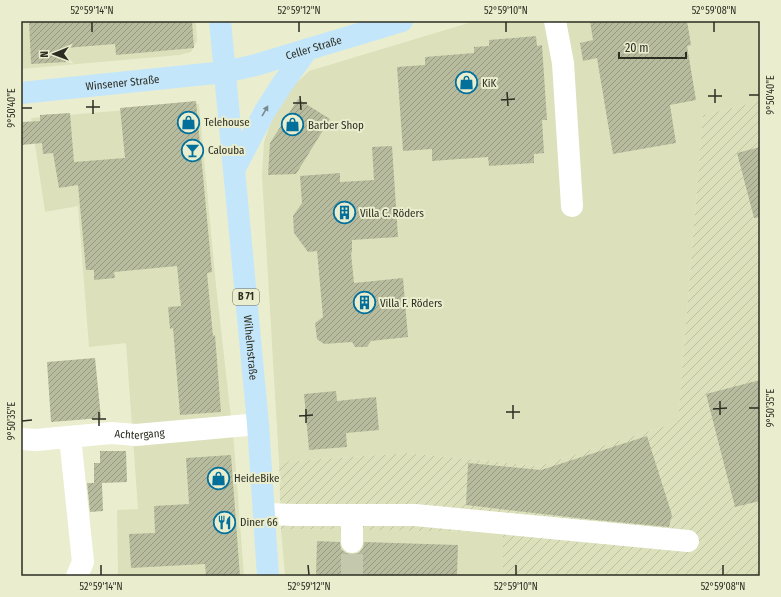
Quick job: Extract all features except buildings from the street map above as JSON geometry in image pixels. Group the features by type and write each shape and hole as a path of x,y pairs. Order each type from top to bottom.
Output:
{"main road":[{"name":"B 71","path":"220,21 225,72"},
{"name":"Celler Straße","path":"225,72 402,21"},
{"path":"234,170 265,111 308,49"},
{"name":"Winsener Straße","path":"21,93 225,72"},
{"name":"Wilhelmstraße","path":"225,72 258,424 268,576"}],"street":[{"path":"555,21 563,63 572,206"},
{"name":"Achtergang","path":"21,439 36,440 111,433 136,435 258,424"},
{"path":"70,437 83,562 77,576"},
{"path":"264,514 415,515 688,541"},
{"path":"352,515 352,542"}],"shaded area":[{"path":"21,21 196,21 197,41 191,52 180,55 21,69"},
{"path":"475,21 760,21 760,101 703,115 678,422 539,466 407,453 279,462 262,176 264,142 274,113 289,90 309,71"},
{"path":"760,101 760,576 503,576 503,532 281,529 279,462 407,453 539,466 678,422 703,115"},
{"path":"199,104 216,285 234,444 244,576 118,576 117,510 138,509 126,343 89,347 78,206 45,212 31,118"},
{"path":"281,529 503,532 503,576 285,576"}],"tunnel":[{"path":"352,542 352,576"}],"place":[{"name":"KiK","path":"467,83"},
{"name":"Telehouse","path":"189,122"},
{"name":"Barber Shop","path":"292,125"},
{"name":"Calouba","path":"193,150"},
{"name":"Villa C. Röders","path":"345,213"},
{"name":"Villa F. Röders","path":"364,303"},
{"name":"HeideBike","path":"219,478"},
{"name":"Diner 66","path":"224,522"}]}
